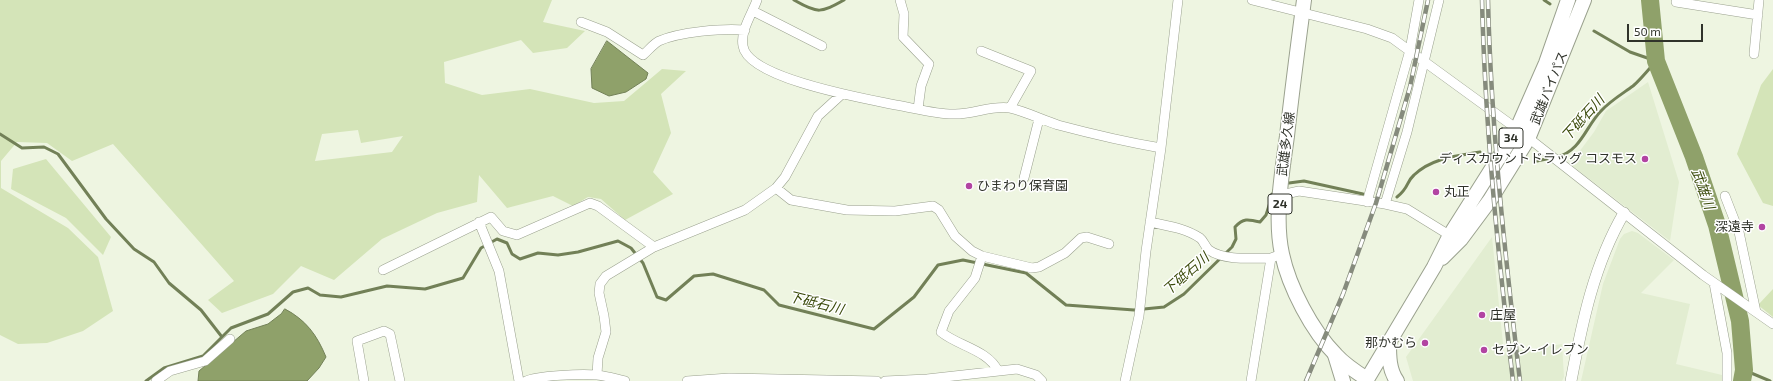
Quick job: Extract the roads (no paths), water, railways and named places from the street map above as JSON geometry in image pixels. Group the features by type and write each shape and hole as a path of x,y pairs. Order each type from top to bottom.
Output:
{"main road":[{"name":"武雄バイパス","path":"1368,380 1434,267 1454,238 1517,129 1546,63 1568,0"},
{"name":"武雄バイパス","path":"1454,238 1490,200 1528,139 1584,0"},
{"name":"武雄多久線","path":"1303,6 1281,195 1276,256 1312,325 1335,355 1368,380"},
{"path":"1389,342 1390,363 1393,376 1397,381"},
{"path":"1335,355 1343,381"}],"street":[{"path":"757,0 742,38 743,47 748,55 780,76 842,94 952,114 979,112 994,108 1010,108 1039,119 1103,138 1161,148"},
{"path":"900,0 904,14 903,37 929,64 921,86 918,109"},
{"path":"1125,381 1139,316 1150,222 1161,148 1178,0"},
{"path":"1252,0 1303,6 1392,38 1517,129 1557,162 1714,283 1773,324"},
{"path":"1367,202 1410,50 1419,0"},
{"path":"1385,204 1407,132 1439,0"},
{"path":"1754,54 1759,0"},
{"path":"1676,2 1758,14"},
{"path":"753,11 822,46"},
{"path":"581,22 595,26 607,32 642,55 659,42 682,35 731,29 745,30"},
{"path":"981,51 1031,71 1010,108"},
{"path":"597,375 598,358 606,332 599,293 600,284 606,276 654,247 745,210 776,188 785,177 818,116 842,94"},
{"path":"1024,178 1039,119"},
{"path":"776,188 791,200 847,210 895,211 933,206 939,210 955,236 964,245 982,256 1032,268 1039,267 1065,253 1081,238 1087,237 1109,244"},
{"path":"1281,195 1298,191 1385,204 1407,209 1454,238"},
{"path":"1725,196 1738,232 1753,310"},
{"path":"383,270 491,217 503,231 517,235 590,203 598,206 654,247"},
{"path":"1571,381 1592,287 1611,235 1624,213"},
{"path":"479,222 499,271 519,381"},
{"path":"1150,222 1187,230 1202,240 1209,250 1223,255 1242,258 1276,256 1251,381"},
{"path":"982,256 974,278 949,311 941,332 949,339 977,352 995,364 998,371"},
{"path":"1714,283 1727,353 1727,381"},
{"path":"364,381 357,341 384,331 390,334 400,381"},
{"path":"156,381 170,371 205,361 230,339"},
{"path":"885,381 926,379 1018,369 1036,375 1042,381"},
{"path":"526,381 538,378 597,375 625,381"},
{"path":"687,381 736,378 877,381"}],"waterway":[{"path":"794,0 814,10 824,9 844,0"},
{"path":"1544,0 1550,4"},
{"name":"武雄川","path":"1650,0 1656,61 1694,157 1717,225 1740,321 1744,370 1742,381"},
{"name":"下砥石川","path":"1557,157 1565,154 1578,144 1601,111 1633,86 1656,61 1630,52 1594,31"},
{"path":"0,134 22,148 44,147 58,154 106,219 134,249 154,262 169,283 201,310 222,337"},
{"name":"下砥石川","path":"1397,197 1404,191 1411,178 1421,169 1436,161 1480,152"},
{"name":"下砥石川","path":"1537,161 1551,158"},
{"name":"下砥石川","path":"1289,183 1304,181 1363,194"},
{"name":"下砥石川","path":"146,381 164,368 203,356 231,328 268,314 293,292 308,288 320,295 341,297 387,286 425,289 463,278 481,248 497,239 507,243 512,254 520,259 538,253 558,255 578,252 618,241 631,248 643,263 657,297 666,300 694,276 713,274 764,290 779,305 874,329 914,297 938,265 963,260 1026,273 1066,305 1134,310 1164,307 1184,294 1232,247 1236,239 1235,227 1238,224 1246,220 1260,222 1266,215 1274,190"},
{"path":"1744,370 1770,381"}],"railway":[{"path":"1306,381 1343,294 1376,203 1410,87 1428,0"},
{"path":"1482,0 1489,143 1502,286 1513,381"},
{"path":"1488,0 1495,143 1520,381"}],"place":[{"name":"ディスカウントドラッグ コスモス","path":"1645,159"},
{"name":"ひまわり保育園","path":"969,186"},
{"name":"丸正","path":"1436,192"},
{"name":"深遠寺","path":"1762,227"},
{"name":"庄屋","path":"1482,315"},
{"name":"那かむら","path":"1425,343"},
{"name":"セブン-イレブン","path":"1484,350"}]}
